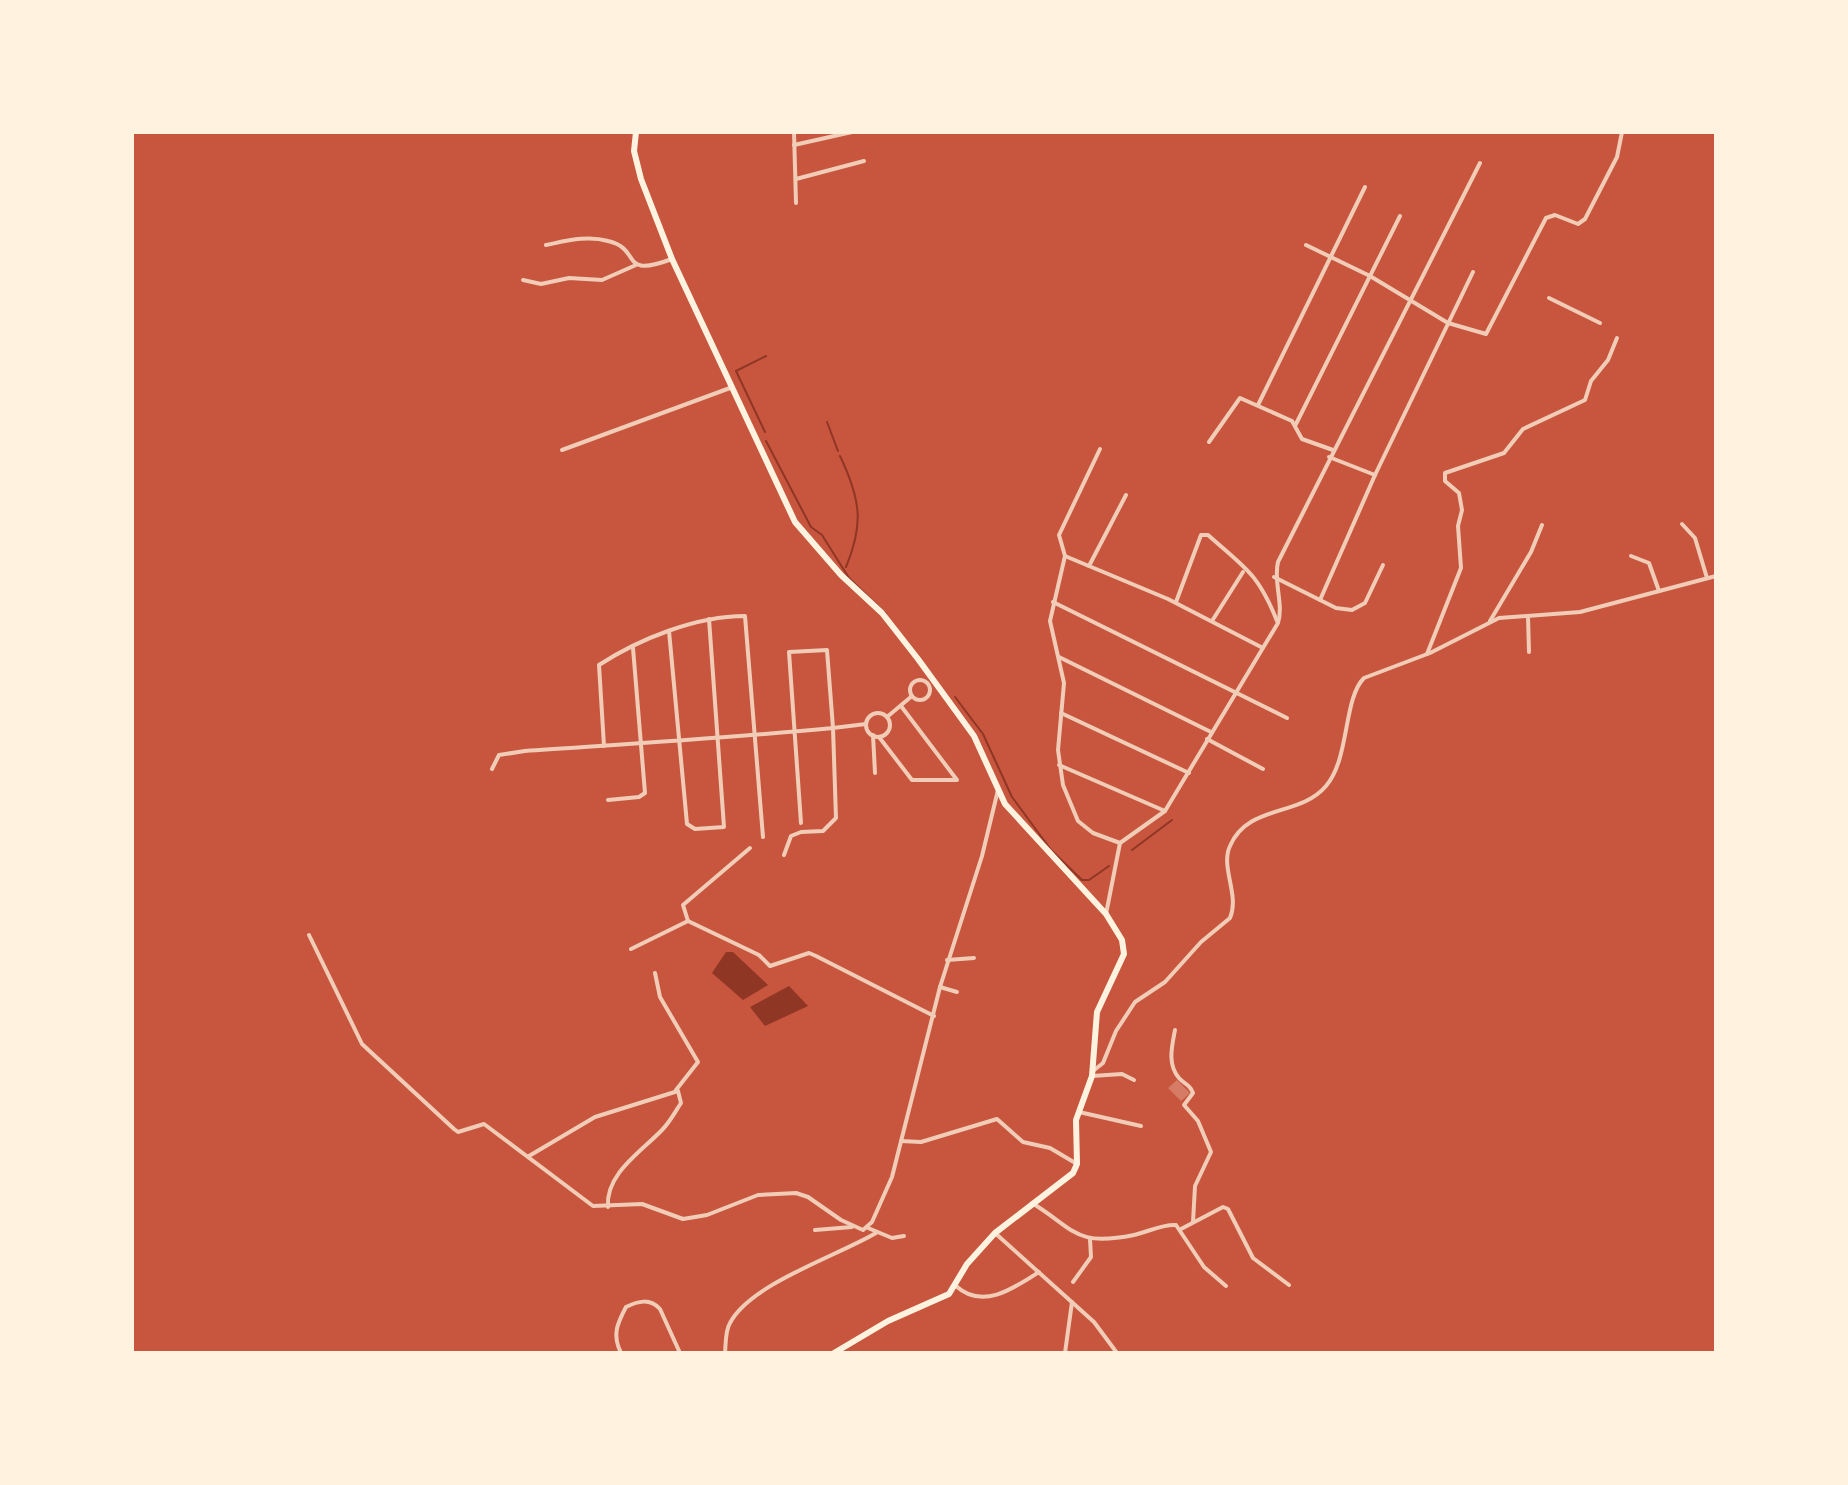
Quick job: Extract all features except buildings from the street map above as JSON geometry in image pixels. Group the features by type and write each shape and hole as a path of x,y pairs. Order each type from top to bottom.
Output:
{"main road":[{"path":"636,132 634,151 641,179 672,259 795,522 841,575 882,613 931,683 974,736 998,790 1014,815 1106,914 1122,940 1124,954 1097,1012 1093,1074 1079,1112 1075,1135 1077,1164 1066,1179 995,1233 967,1264 949,1294 888,1321 834,1353"}],"street":[{"path":"697,132 707,132"},
{"path":"794,132 796,203"},
{"path":"794,145 852,132"},
{"path":"1306,245 1370,276 1448,323 1477,334 1490,331 1546,218 1555,215 1578,224 1585,219 1617,157 1622,132"},
{"path":"795,179 864,161"},
{"path":"1106,914 1120,843 1165,811 1278,623 1280,612 1274,577 1278,562 1480,163"},
{"path":"1258,405 1365,187"},
{"path":"1296,424 1400,216"},
{"path":"546,245 573,239 608,241 618,246 636,265 647,268 672,259"},
{"path":"523,280 541,284 569,278 602,280 636,265"},
{"path":"1320,600 1375,475 1473,272"},
{"path":"1549,298 1600,323"},
{"path":"1427,654 1461,568 1458,526 1462,510 1459,493 1445,481 1445,473 1504,453 1523,429 1585,400 1591,381 1608,360 1617,338"},
{"path":"562,450 730,388"},
{"path":"1209,442 1236,399 1258,405 1296,424 1302,439 1333,450"},
{"path":"1100,449 1059,535 1065,556 1050,621 1064,683 1059,765 1063,785 1078,821 1093,833 1120,843"},
{"path":"1329,457 1375,475"},
{"path":"1089,566 1126,495"},
{"path":"1682,524 1695,538 1707,578"},
{"path":"1490,621 1531,552 1542,525"},
{"path":"1176,603 1201,535 1208,535 1249,569 1263,586 1278,623"},
{"path":"1065,556 1176,603 1261,647"},
{"path":"1631,556 1649,563 1659,591"},
{"path":"1274,577 1343,610 1361,608 1383,565"},
{"path":"1212,621 1243,572"},
{"path":"1093,1074 1103,1063 1116,1031 1135,1002 1165,982 1201,942 1230,918 1234,897 1227,853 1231,843 1257,817 1307,800 1331,780 1344,747 1359,683 1372,673 1427,654 1490,621 1580,612 1716,576"},
{"path":"1053,602 1236,690 1287,718"},
{"path":"1528,615 1529,652"},
{"path":"604,746 599,665 669,631 709,619 747,618 763,837"},
{"path":"669,631 687,824 695,829 724,827 709,619"},
{"path":"608,800 639,797 645,793 633,648"},
{"path":"784,855 791,836 801,832 823,831 836,818 827,650 789,652 801,823"},
{"path":"1059,657 1211,732"},
{"path":"915,681 931,683 925,699 912,696 910,689 915,681"},
{"path":"887,717 912,696"},
{"path":"866,724 912,780 957,780 901,706"},
{"path":"492,769 499,755 795,732 866,724 872,715 879,713 887,717"},
{"path":"1061,713 1189,773"},
{"path":"876,736 889,731 887,717"},
{"path":"875,773 876,736"},
{"path":"1207,739 1263,769"},
{"path":"1059,765 1165,811"},
{"path":"868,1228 892,1177 947,960 982,856 998,790"},
{"path":"750,848 683,905 688,921 759,955 770,966 809,953 934,1016"},
{"path":"631,949 688,921"},
{"path":"309,935 362,1044 458,1132 484,1124 529,1156 538,1168 593,1206 647,1204 683,1219 707,1215 758,1195 796,1193 808,1197 852,1227"},
{"path":"947,960 974,958"},
{"path":"529,1156 588,1121 676,1090 698,1062 660,997 655,973"},
{"path":"940,987 957,992"},
{"path":"1175,1030 1170,1055 1179,1077 1191,1086 1193,1093 1184,1105 1198,1121 1211,1152 1195,1186 1193,1222"},
{"path":"1093,1074 1122,1074 1134,1080"},
{"path":"608,1207 612,1185 622,1169 665,1127 681,1103 681,1094 676,1090"},
{"path":"1079,1112 1141,1126"},
{"path":"900,1141 921,1142 997,1119 1023,1142 1050,1148 1077,1164"},
{"path":"1032,1203 1072,1234 1090,1239 1133,1236 1173,1224 1181,1230 1204,1267 1226,1286"},
{"path":"1181,1230 1223,1207 1228,1209 1253,1258 1289,1285"},
{"path":"815,1230 868,1228 876,1233 904,1236"},
{"path":"725,1353 728,1326 739,1308 775,1285 876,1233"},
{"path":"995,1233 1094,1322 1117,1353"},
{"path":"1073,1282 1091,1257 1090,1239"},
{"path":"956,1286 970,1296 984,1299 1039,1272"},
{"path":"621,1353 615,1341 616,1326 626,1307 642,1301 655,1303 660,1309 680,1353"},
{"path":"1065,1353 1072,1302"}],"shaded area":[{"path":"726,952 733,952 768,985 743,1000 712,973"},
{"path":"789,986 808,1006 765,1026 750,1007"}],"waterway":[{"path":"765,432 736,371 766,356"},
{"path":"827,422 838,451"},
{"path":"766,441 811,527 822,535 849,578 886,614"},
{"path":"840,456 853,487 858,513 855,539 846,567"},
{"path":"955,697 983,734 1012,797 1051,850 1082,880 1089,880 1109,866"},
{"path":"1132,850 1172,820"}]}
